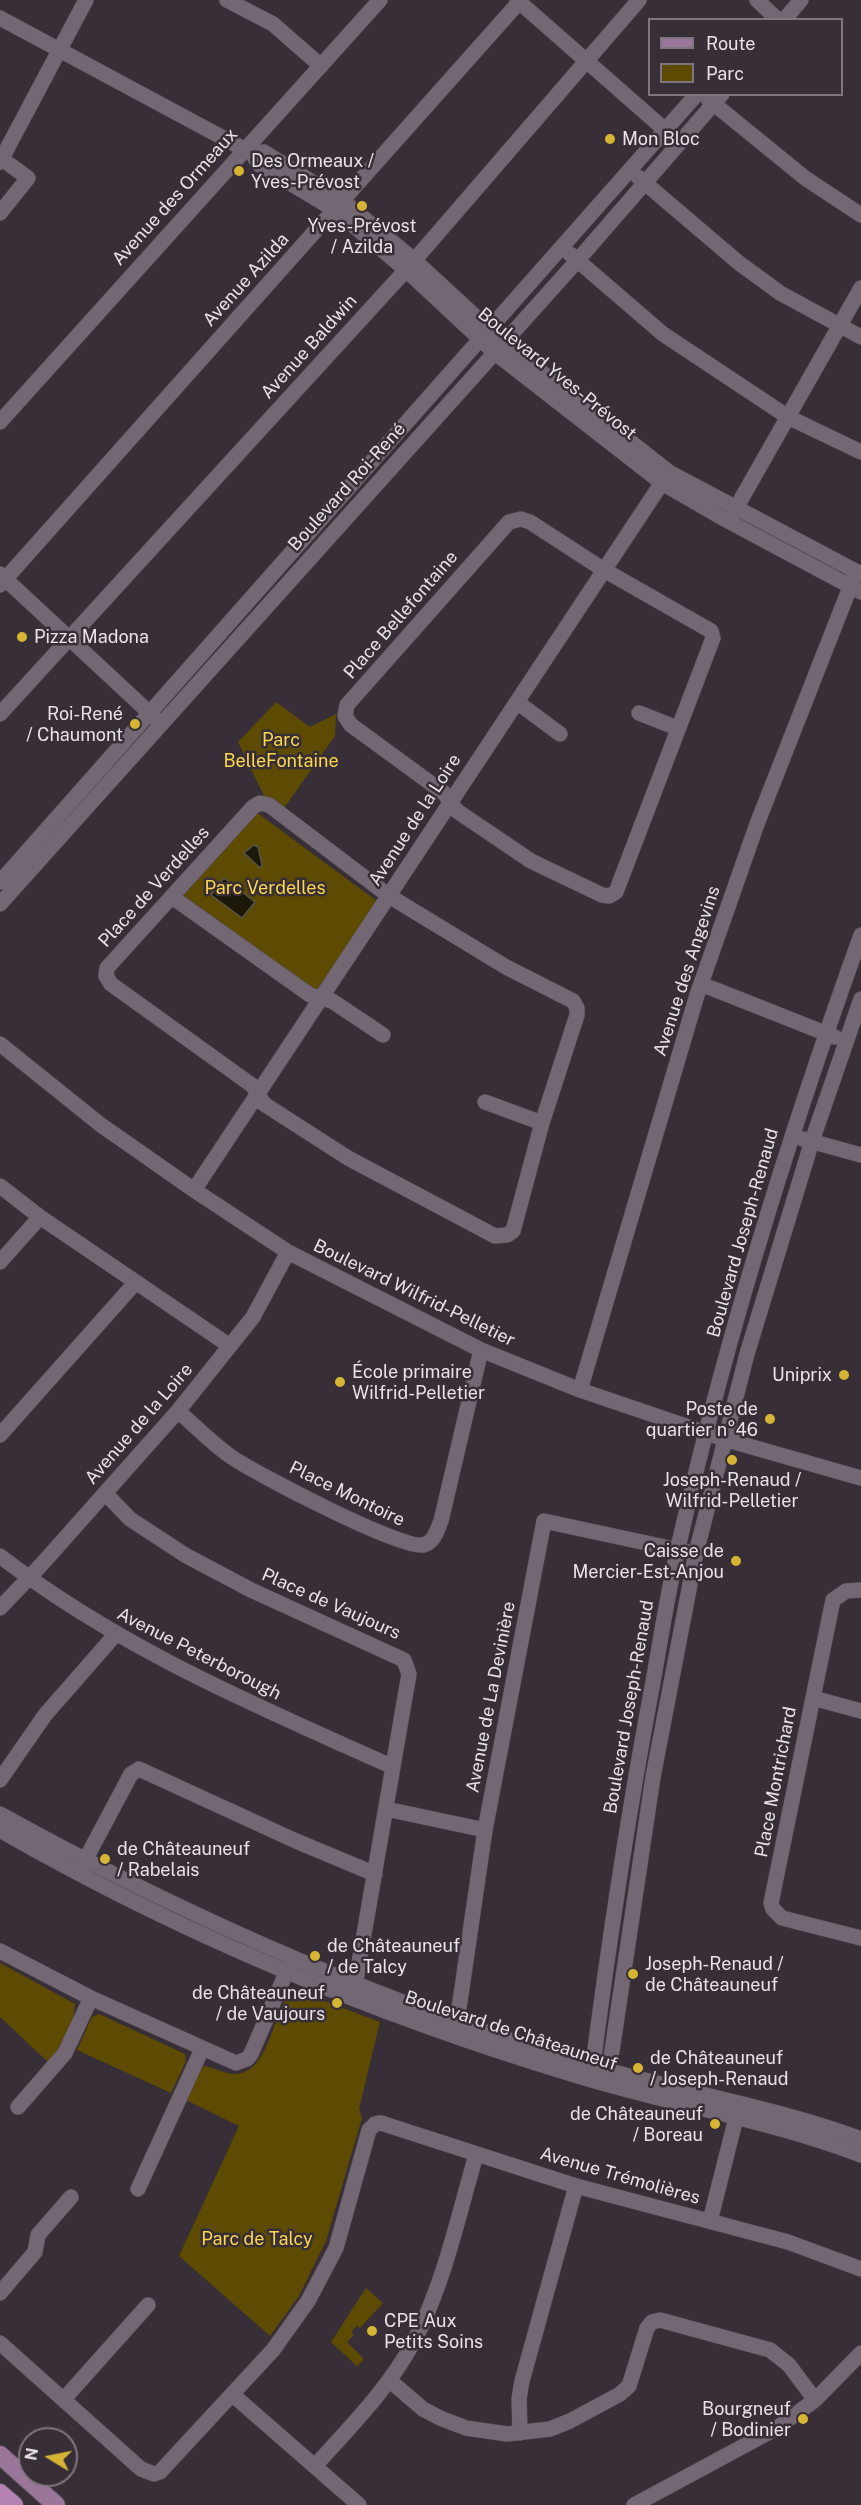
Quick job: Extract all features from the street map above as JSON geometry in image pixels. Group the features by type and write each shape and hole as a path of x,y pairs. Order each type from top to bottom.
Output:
{"highway":[{"path":"0,2493 14,2505"}],"main road":[{"path":"0,2455 56,2505"}],"street":[{"path":"0,213 28,178 1,161 86,0"},
{"path":"227,0 273,24 321,66"},
{"name":"Avenue des Ormeaux","path":"0,422 248,152 380,0"},
{"name":"Avenue Baldwin","path":"0,714 410,265 639,0"},
{"path":"757,0 770,17 780,0"},
{"path":"786,18 801,0"},
{"path":"519,1 681,144"},
{"name":"Avenue Azilda","path":"2,579 339,206 519,1"},
{"name":"Boulevard Yves-Prévost","path":"0,18 248,152 258,164 339,206 410,265 499,347 665,477 856,590"},
{"name":"Boulevard Roi-René","path":"0,904 156,718 486,335 696,96"},
{"path":"713,98 806,178 861,215"},
{"name":"Boulevard Roi-René","path":"0,882 156,718 578,261 644,183 681,144 713,98"},
{"path":"631,170 739,263 780,293 861,337"},
{"path":"563,248 663,334 788,417 861,452"},
{"path":"732,515 861,288"},
{"name":"Avenue de la Loire","path":"194,1190 665,477"},
{"name":"Boulevard Yves-Prévost","path":"732,515 859,573"},
{"name":"Place Bellefontaine","path":"521,519 530,522 604,570 711,631 713,638 616,892 609,896 531,861 457,811 444,793 351,725 345,716 348,705 509,522 521,519"},
{"name":"Avenue des Angevins","path":"580,1390 701,984 757,824 856,590 859,573"},
{"path":"2,579 156,718"},
{"path":"517,702 560,734"},
{"path":"639,713 677,728"},
{"name":"Place de Verdelles","path":"258,1094 253,1086 111,984 106,976 107,968 253,807 260,803 269,805 388,896"},
{"path":"258,1094 264,1104 348,1158 495,1236 507,1235 513,1231 542,1124 577,1015 577,1008 573,1002 506,967 388,896"},
{"path":"172,897 310,995 332,1001 383,1035"},
{"name":"Boulevard Joseph-Renaud","path":"592,2073 635,1776 677,1551 706,1433 758,1246 825,1034 861,935"},
{"path":"701,984 846,1041"},
{"name":"Boulevard Joseph-Renaud","path":"609,2078 653,1777 696,1553 747,1354 812,1141 861,999"},
{"name":"Boulevard Wilfrid-Pelletier","path":"0,1044 101,1125 288,1252 480,1350 580,1390 706,1433 861,1478"},
{"path":"485,1102 542,1124"},
{"path":"792,1136 861,1155"},
{"path":"0,1186 40,1217 230,1346"},
{"path":"0,1262 40,1217"},
{"path":"758,1246 778,1252"},
{"name":"Avenue de la Loire","path":"0,1608 178,1411 253,1317 288,1252"},
{"path":"0,1435 136,1282"},
{"path":"730,1349 747,1354"},
{"name":"Place Montoire","path":"178,1411 231,1456 295,1492 382,1534 407,1544 423,1545 434,1538 441,1521 480,1350"},
{"name":"Place de Vaujours","path":"105,1493 130,1519 185,1555 251,1590 404,1660 409,1674 355,1991"},
{"name":"Avenue de La Devinière","path":"456,2029 485,1830 544,1521 677,1551 696,1553"},
{"name":"Avenue Peterborough","path":"0,1556 28,1578 115,1635 224,1692 393,1767"},
{"name":"Place Montrichard","path":"861,1590 846,1590 833,1600 771,1903 773,1910 782,1917 861,1938"},
{"path":"0,1780 45,1715 115,1635"},
{"path":"813,1698 861,1711"},
{"path":"82,1867 131,1774 139,1769 296,1841 375,1874"},
{"path":"386,1809 485,1830"},
{"name":"Boulevard de Châteauneuf","path":"0,1814 82,1867"},
{"name":"Boulevard de Châteauneuf","path":"0,1830 189,1911 290,1964 456,2029 609,2078 738,2111 812,2123 861,2139"},
{"path":"0,1951 91,1998 235,2063 247,2059 290,1964"},
{"path":"18,2107 65,2053 91,1998"},
{"path":"138,2189 202,2049"},
{"path":"710,2221 738,2111"},
{"name":"Boulevard de Châteauneuf","path":"738,2111 861,2155"},
{"name":"Avenue Trémolières","path":"232,2395 286,2333 323,2276 336,2248 371,2128 381,2123 576,2186 796,2244 861,2269"},
{"path":"315,2466 389,2380 413,2342 431,2303 476,2155"},
{"path":"520,2433 519,2399 522,2381 576,2186"},
{"path":"0,2293 35,2252 38,2235 71,2197"},
{"path":"64,2399 148,2305"},
{"path":"389,2380 423,2409 448,2422 479,2432 520,2433 556,2427 620,2394 629,2386 647,2328 652,2322 660,2320 770,2350 789,2364 815,2400"},
{"path":"0,2343 141,2469 154,2474 166,2468 232,2395 358,2505"},
{"path":"634,2505 777,2428 815,2400 861,2352"}],"green space":[{"name":"Parc BelleFontaine","path":"276,702 310,727 336,714 335,736 282,811 265,798 238,742"},
{"name":"Parc Verdelles","path":"256,812 377,901 315,993 182,897"},
{"path":"0,1963 75,2004 73,2019 67,2034 48,2062 0,2017"},
{"name":"Parc de Talcy","path":"292,1989 380,2022 359,2109 362,2118 326,2241 299,2296 270,2336 179,2256 239,2126 186,2100 201,2069 205,2066 233,2074 245,2072 255,2064 263,2054 285,1999"},
{"path":"99,2014 185,2054 186,2061 171,2093 77,2050 92,2017"},
{"path":"366,2288 383,2303 360,2328 357,2326 351,2332 354,2335 347,2342 364,2359 357,2366 331,2342"}],"shaded area":[{"path":"254,845 258,847 262,865 260,868 244,853"},
{"path":"224,878 255,902 242,918 211,895"}],"place":[{"name":"Mon Bloc","path":"610,139"},
{"name":"Des Ormeaux / Yves-Prévost","path":"239,171"},
{"name":"Yves-Prévost / Azilda","path":"362,206"},
{"name":"Pizza Madona","path":"22,637"},
{"name":"Roi-René / Chaumont","path":"135,724"},
{"name":"Uniprix","path":"844,1375"},
{"name":"École primaire Wilfrid-Pelletier","path":"340,1382"},
{"name":"Poste de quartier n°46","path":"770,1419"},
{"name":"Joseph-Renaud / Wilfrid-Pelletier","path":"732,1460"},
{"name":"Caisse de Mercier-Est-Anjou","path":"736,1561"},
{"name":"de Châteauneuf / Rabelais","path":"105,1859"},
{"name":"de Châteauneuf / de Talcy","path":"315,1956"},
{"name":"Joseph-Renaud / de Châteauneuf","path":"633,1974"},
{"name":"de Châteauneuf / de Vaujours","path":"337,2003"},
{"name":"de Châteauneuf / Joseph-Renaud","path":"638,2068"},
{"name":"de Châteauneuf / Boreau","path":"715,2124"},
{"name":"CPE Aux Petits Soins","path":"372,2331"},
{"name":"Bourgneuf / Bodinier","path":"803,2419"}]}
